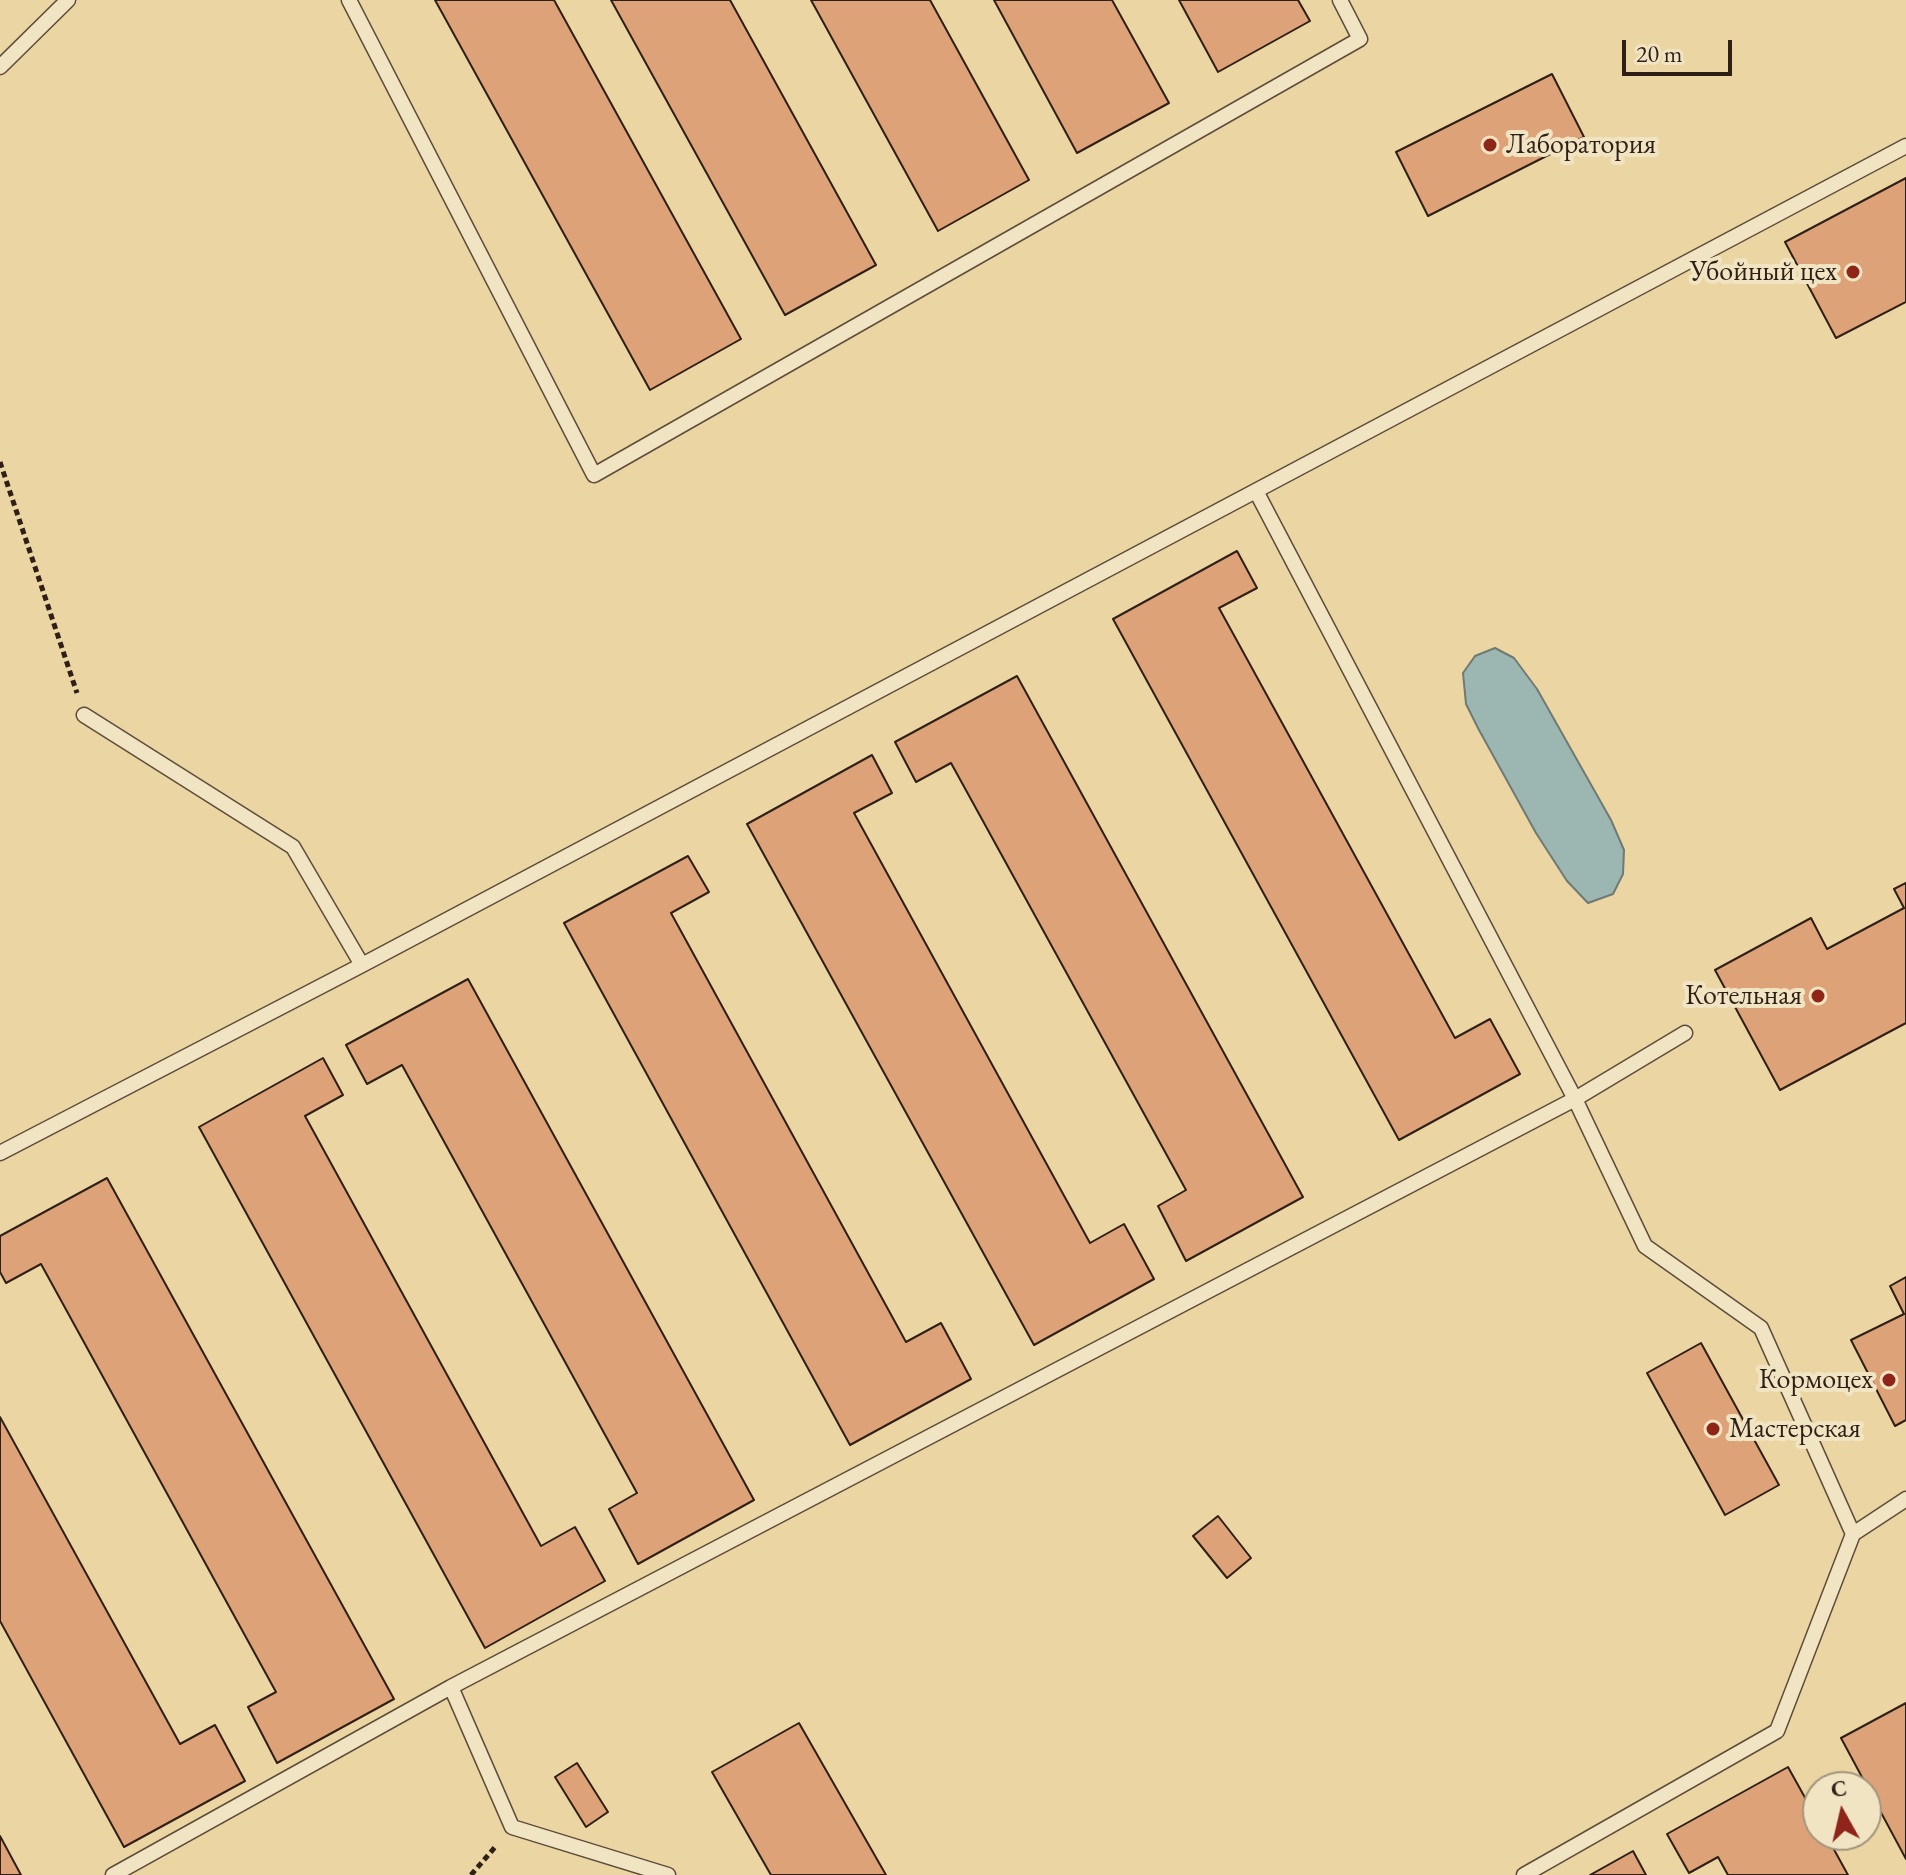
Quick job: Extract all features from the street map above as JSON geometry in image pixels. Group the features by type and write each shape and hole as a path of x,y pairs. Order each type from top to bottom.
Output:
{"lane":[{"path":"0,67 68,0"},
{"path":"349,0 594,475 1360,39 1340,0"},
{"path":"0,1153 362,965 1906,146"},
{"path":"1256,491 1575,1099 1645,1246 1761,1328 1853,1534"},
{"path":"84,715 293,847 362,965"},
{"path":"113,1875 451,1687 1575,1099 1685,1033"},
{"path":"1524,1875 1777,1731 1853,1534 1906,1499"},
{"path":"451,1687 512,1827 668,1875"}],"path":[{"path":"0,462 84,715"},
{"path":"471,1875 512,1827"}],"water":[{"path":"1495,648 1514,658 1537,689 1611,820 1624,850 1623,874 1613,894 1588,903 1567,881 1536,833 1466,704 1463,673 1475,656"}],"building":[{"path":"435,0 554,0 741,339 650,390"},
{"path":"611,0 730,0 876,265 785,315"},
{"path":"811,0 930,0 1029,180 938,231"},
{"path":"994,0 1112,0 1169,103 1077,153"},
{"path":"1179,0 1298,0 1310,21 1218,72"},
{"name":"Лаборатория","path":"1552,74 1584,137 1428,216 1396,152"},
{"name":"Убойный цех","path":"1906,178 1906,302 1836,338 1785,242"},
{"path":"1237,551 1257,588 1219,608 1455,1038 1490,1019 1520,1074 1399,1140 1113,619"},
{"path":"1017,676 1303,1197 1186,1261 1158,1206 1186,1190 951,763 916,782 895,742"},
{"path":"872,755 892,793 854,813 1090,1243 1124,1224 1154,1279 1034,1345 747,824"},
{"path":"688,856 709,892 671,913 906,1342 941,1323 971,1379 850,1445 564,923"},
{"name":"Котельная","path":"1906,883 1906,1023 1780,1090 1715,970 1811,918 1827,949 1904,908 1894,889"},
{"path":"468,979 754,1500 638,1564 609,1509 637,1493 402,1065 367,1084 346,1045"},
{"path":"323,1058 343,1095 305,1116 541,1546 575,1527 605,1581 485,1648 199,1127"},
{"path":"107,1178 394,1699 277,1763 248,1707 276,1692 41,1264 6,1283 0,1272 0,1236"},
{"name":"Кормоцех","path":"1906,1277 1906,1420 1895,1426 1851,1340 1904,1314 1890,1286"},
{"name":"Мастерская","path":"1701,1343 1779,1485 1725,1515 1647,1373"},
{"path":"0,1417 180,1744 215,1725 245,1781 124,1847 0,1621"},
{"path":"1218,1516 1251,1558 1227,1578 1193,1536"},
{"path":"1906,1703 1906,1859 1882,1814 1882,1771 1859,1771 1841,1738"},
{"path":"799,1723 886,1875 771,1875 712,1772"},
{"path":"577,1763 608,1812 586,1827 555,1777"},
{"path":"1788,1767 1802,1792 1802,1851 1835,1851 1848,1875 1728,1875 1718,1857 1689,1873 1667,1834"},
{"path":"0,1836 21,1875 0,1875"},
{"path":"1633,1851 1646,1875 1590,1875"}],"place":[{"name":"Лаборатория","path":"1490,145"},
{"name":"Убойный цех","path":"1853,272"},
{"name":"Котельная","path":"1818,996"},
{"name":"Кормоцех","path":"1889,1380"},
{"name":"Мастерская","path":"1713,1429"}]}
